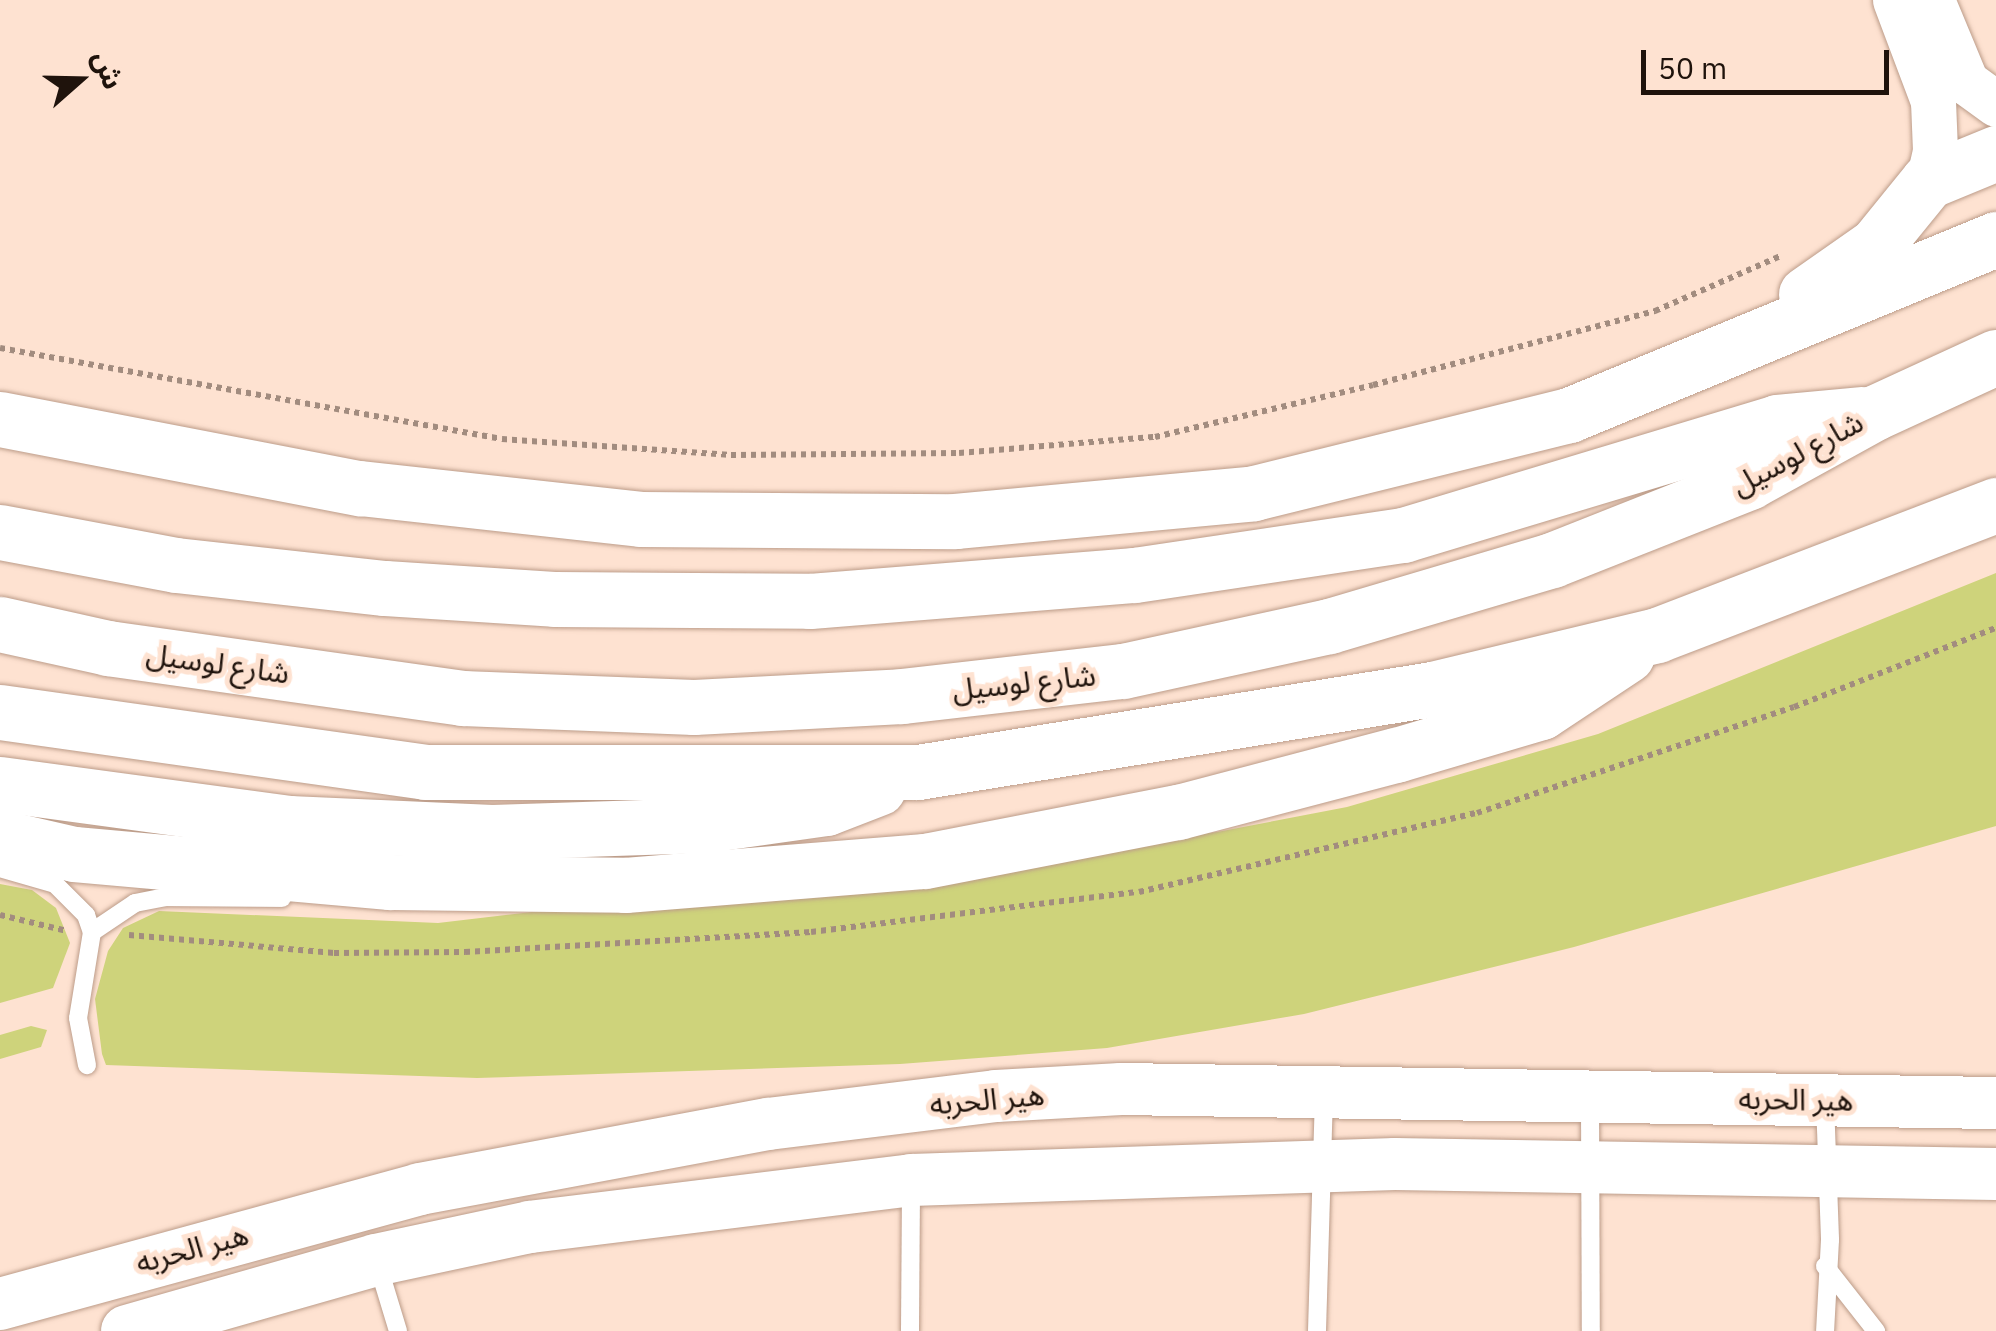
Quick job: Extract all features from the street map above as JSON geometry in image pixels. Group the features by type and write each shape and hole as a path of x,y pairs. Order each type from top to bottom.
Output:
{"highway":[{"path":"1770,334 1801,298 1876,245 1928,180 1996,152"},
{"path":"0,419 360,488 640,519 955,521 1254,493 1569,416 1996,240"},
{"name":"شارع لوسيل","path":"0,624 108,648 462,698 694,707 902,696 1105,673 1328,626 1552,560 1749,482 1874,413 1996,357"},
{"path":"0,532 176,565 385,588 554,600 810,600 1135,575 1403,534 1776,422 1874,413"},
{"path":"0,712 425,772 918,772 1414,692 1657,635 1996,506"},
{"path":"0,837 74,854 316,876 625,885 925,860 1178,812 1542,712 1657,635"},
{"path":"0,784 289,823 492,832 705,825 809,810 918,772"}],"main road":[{"name":"هير الحربه","path":"0,1304 420,1189 687,1139 996,1096 1120,1089 1996,1103"},
{"path":"687,1139 699,1203"},
{"name":"هير الحربه","path":"127,1331 376,1260 530,1226 911,1180 1320,1166 1996,1174"}],"street":[{"path":"1895,0 1933,102 1936,150 1928,180"},
{"path":"1932,0 1966,82 1996,104"}],"lane":[{"path":"0,868 55,884 74,899 92,932 79,988 87,1065"},
{"path":"92,932 135,903 284,898 316,876"},
{"path":"1317,1331 1324,1093"},
{"path":"1590,1096 1591,1331"},
{"path":"1824,1100 1824,1331"},
{"path":"910,1331 911,1180"},
{"path":"376,1260 398,1331"},
{"path":"1825,1266 1876,1331"}],"path":[{"path":"0,348 502,439 731,455 959,453 1155,437 1355,389 1655,311 1791,251"}],"green space":[{"path":"1996,573 1996,826 1574,947 1304,1014 1107,1048 900,1064 477,1078 106,1065 102,1054 95,999 108,951 123,928 159,911 438,923 1217,832 1347,807 1598,734"},
{"path":"0,884 32,890 56,908 70,943 53,988 0,1003"},
{"path":"31,1026 47,1030 41,1047 0,1059 0,1035"}]}
